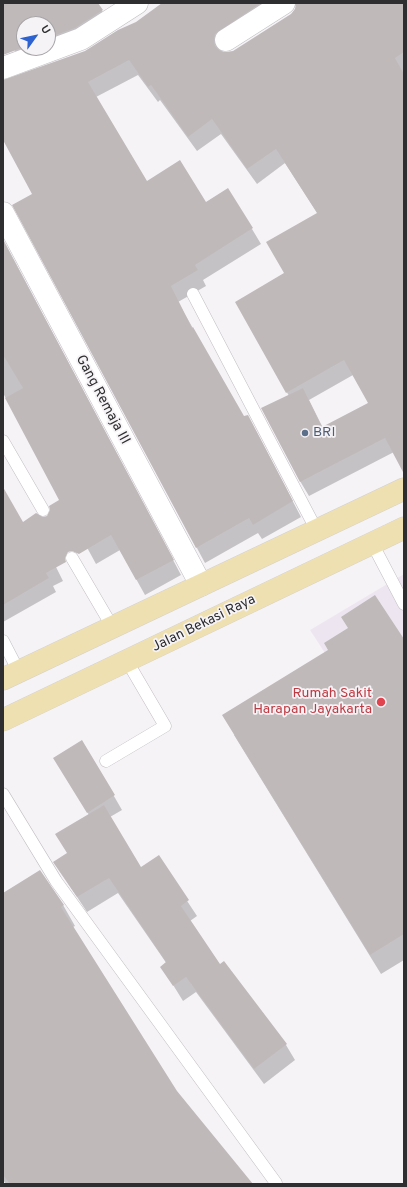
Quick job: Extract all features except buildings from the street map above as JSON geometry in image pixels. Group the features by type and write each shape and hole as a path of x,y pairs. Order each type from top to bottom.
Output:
{"main road":[{"path":"11,675 404,489"},
{"name":"Jalan Bekasi Raya","path":"3,720 404,528"}],"street":[{"path":"226,40 284,3"},
{"path":"3,68 81,39 124,6"},
{"name":"Gang Remaja III","path":"3,214 201,585"}],"lane":[{"path":"193,294 317,531"},
{"path":"3,441 43,510"},
{"path":"372,543 404,604"},
{"path":"72,558 113,628"},
{"path":"3,641 11,675"},
{"path":"106,760 164,728 165,724 128,661"},
{"path":"3,794 56,881 276,1183"}],"shaded area":[{"name":"Rumah Sakit Harapan Jayakarta","path":"404,574 404,775 310,630"}],"place":[{"name":"BRI","path":"305,433"},
{"name":"Rumah Sakit Harapan Jayakarta","path":"381,702"}]}
